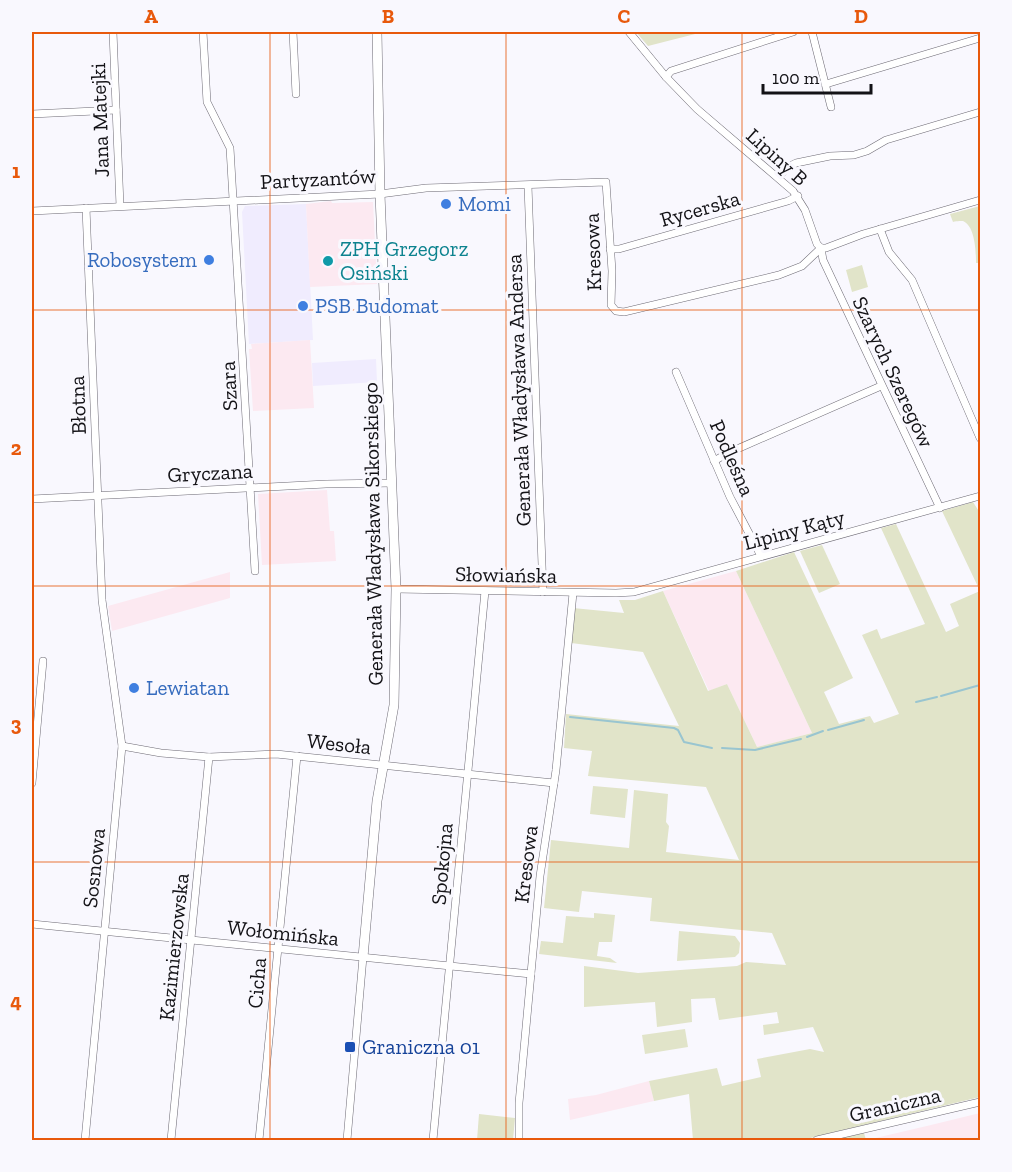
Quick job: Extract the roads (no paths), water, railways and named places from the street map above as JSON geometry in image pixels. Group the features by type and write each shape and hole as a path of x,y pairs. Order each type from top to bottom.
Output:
{"street":[{"name":"Jana Matejki","path":"113,32 120,206"},
{"name":"Szara","path":"203,32 207,102 230,148 255,571"},
{"path":"293,32 296,94"},
{"name":"Generała Władysława Sikorskiego","path":"347,1140 377,801 394,705 396,589 380,194 377,32"},
{"name":"Lipiny B","path":"629,32 666,76 705,115 798,196 806,210 817,244 821,248"},
{"path":"666,76 671,71 793,32"},
{"path":"812,32 831,107"},
{"path":"826,84 981,38"},
{"path":"32,114 116,110"},
{"path":"778,177 796,163 830,156 854,155 867,151 886,140 981,112"},
{"name":"Partyzantów","path":"32,211 380,194 426,188 606,182"},
{"name":"Kresowa","path":"606,182 612,271 611,305 616,311 624,312 779,275 802,266 821,248"},
{"name":"Generała Władysława Andersa","path":"528,186 543,592"},
{"name":"Rycerska","path":"609,249 619,249 653,240 788,201 798,196"},
{"path":"821,248 981,201"},
{"name":"Błotna","path":"86,208 102,600"},
{"path":"880,229 889,252 912,280 981,438"},
{"name":"Szarych Szeregów","path":"821,248 823,260 940,508"},
{"name":"Podleśna","path":"676,372 714,461 760,556"},
{"path":"714,461 881,386"},
{"name":"Gryczana","path":"32,498 251,487 391,483"},
{"name":"Lipiny Kąty","path":"616,593 640,591 981,496"},
{"name":"Słowiańska","path":"396,589 616,593"},
{"name":"Spokojna","path":"433,1140 485,591"},
{"name":"Kresowa","path":"519,1140 519,1103 540,876 554,783 573,593"},
{"name":"Sosnowa","path":"86,1140 122,746 102,600"},
{"path":"32,783 43,661"},
{"name":"Wesoła","path":"122,746 161,753 208,757 276,754 554,783"},
{"name":"Cicha","path":"259,1140 297,756"},
{"name":"Kazimierzowska","path":"171,1140 208,757"},
{"name":"Wołomińska","path":"32,924 531,974"},
{"name":"Graniczna","path":"817,1140 981,1102"}],"waterway":[{"path":"941,696 980,685"},
{"path":"916,702 937,697"},
{"path":"570,717 674,728 678,730 684,742 712,748"},
{"path":"828,730 864,720"},
{"path":"807,737 823,731"},
{"path":"722,748 755,750 801,739"}],"place":[{"name":"Momi","path":"446,204"},
{"name":"Robosystem","path":"209,260"},
{"name":"ZPH Grzegorz Osiński","path":"328,261"},
{"name":"PSB Budomat","path":"303,306"},
{"name":"Lewiatan","path":"134,688"},
{"name":"Graniczna 01","path":"350,1047"}]}
